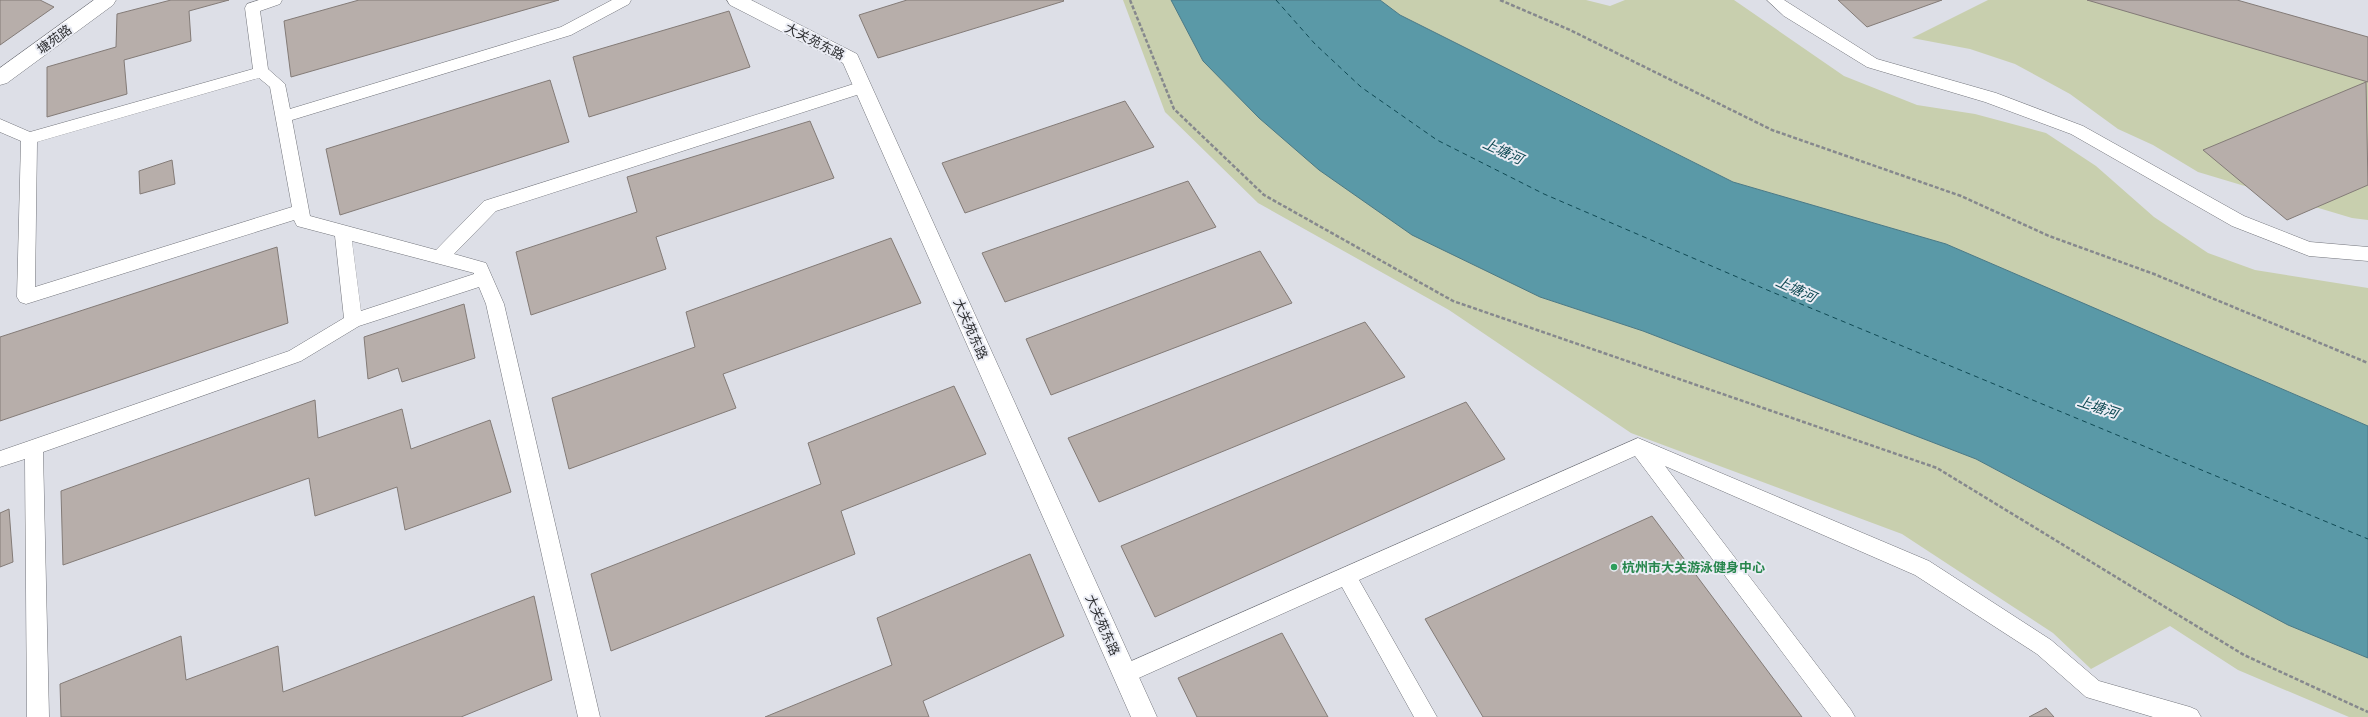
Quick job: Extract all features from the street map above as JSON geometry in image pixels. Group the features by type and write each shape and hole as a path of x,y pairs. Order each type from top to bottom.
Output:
{"street":[{"name":"塘苑路","path":"0,78 107,0"},
{"name":"大关苑东路","path":"736,0 850,59 1144,717"}],"lane":[{"path":"275,0 252,8 261,72 277,84 303,221 480,268 495,304 589,717"},
{"path":"283,116 566,31 624,0"},
{"path":"1774,0 1789,12 1872,63 1990,97 2077,130 2238,221 2309,249 2368,254"},
{"path":"0,125 29,138 261,72"},
{"path":"439,258 490,206 863,87"},
{"path":"29,138 26,297 301,211"},
{"path":"343,232 353,322"},
{"path":"0,459 296,356 353,322 484,278"},
{"path":"1125,674 1638,446 1922,568 2044,647 2093,690 2190,717"},
{"path":"1638,446 1844,717"},
{"path":"34,447 38,717"},
{"path":"1346,576 1426,717"}],"path":[{"path":"1130,0 1174,109 1264,195 1453,301 1937,468 2244,655 2368,712"},
{"path":"1500,0 1570,30 1772,130 1961,196 2049,236 2154,274 2368,362"}],"green space":[{"path":"1123,0 1171,0 1203,61 1540,297 1643,331 1976,459 2288,625 2368,658 2368,717 2349,717 2238,670 2170,626 2091,669 2053,633 1902,534 1631,433 1449,310 1258,203 1165,112"},
{"path":"1380,0 1586,0 1610,6 1625,0 1734,0 1844,76 1917,105 1975,114 2046,133 2096,166 2154,217 2208,253 2255,270 2368,288 2368,426 1946,244 1733,182 1400,15"},
{"path":"1988,0 2141,0 2368,64 2368,220 2352,218 2198,172 2153,145 2118,129 2070,94 2015,64 1970,49 1912,38"}],"water":[{"name":"上塘河","path":"1171,0 1380,0 1400,15 1733,182 1946,244 2368,426 2368,658 2288,625 1976,459 1643,331 1540,297 1412,235 1319,170 1259,118 1203,61"}],"building":[{"path":"0,0 40,0 54,7 0,45"},
{"path":"171,0 229,0 189,11 191,41 124,60 127,94 47,117 47,67 116,47 117,14"},
{"path":"359,0 559,0 291,77 284,21"},
{"path":"907,0 1064,1 878,58 859,15"},
{"path":"1838,0 1942,0 1867,27"},
{"path":"2087,0 2237,0 2368,37 2368,82"},
{"path":"729,11 750,67 589,117 573,57"},
{"path":"550,80 569,142 340,215 326,149"},
{"path":"2366,82 2368,185 2287,220 2203,150"},
{"path":"1125,101 1154,147 965,213 942,163"},
{"path":"810,121 834,178 656,237 666,269 531,315 516,252 637,212 627,177"},
{"path":"172,160 175,184 140,194 139,171"},
{"path":"1188,181 1216,227 1005,302 982,253"},
{"path":"891,238 921,303 723,374 736,408 569,469 552,398 695,347 686,312"},
{"path":"277,247 288,323 0,421 0,337"},
{"path":"1260,251 1292,303 1051,395 1026,339"},
{"path":"464,304 475,358 402,382 398,368 368,379 364,337"},
{"path":"1365,322 1405,377 1099,502 1068,438"},
{"path":"954,386 986,454 841,511 855,554 611,651 591,574 821,484 808,443"},
{"path":"315,400 318,438 402,409 411,449 490,420 511,492 405,530 397,487 315,516 309,478 63,565 61,491"},
{"path":"1466,402 1505,459 1155,617 1121,546"},
{"path":"9,509 13,562 0,567 0,513"},
{"name":"杭州市大关游泳健身中心","path":"1652,516 1802,717 1483,717 1425,619"},
{"path":"1030,554 1064,636 923,701 929,717 765,717 892,665 877,618"},
{"path":"534,596 552,680 461,717 61,717 60,684 181,636 186,680 278,646 283,692"},
{"path":"1282,633 1328,717 1197,717 1178,678"},
{"path":"2046,708 2054,717 2029,717"}],"ferry route":[{"path":"1276,0 1315,44 1361,87 1437,140 1544,194 1772,292 2368,539"}],"place":[{"name":"杭州市大关游泳健身中心","path":"1614,567"}]}
